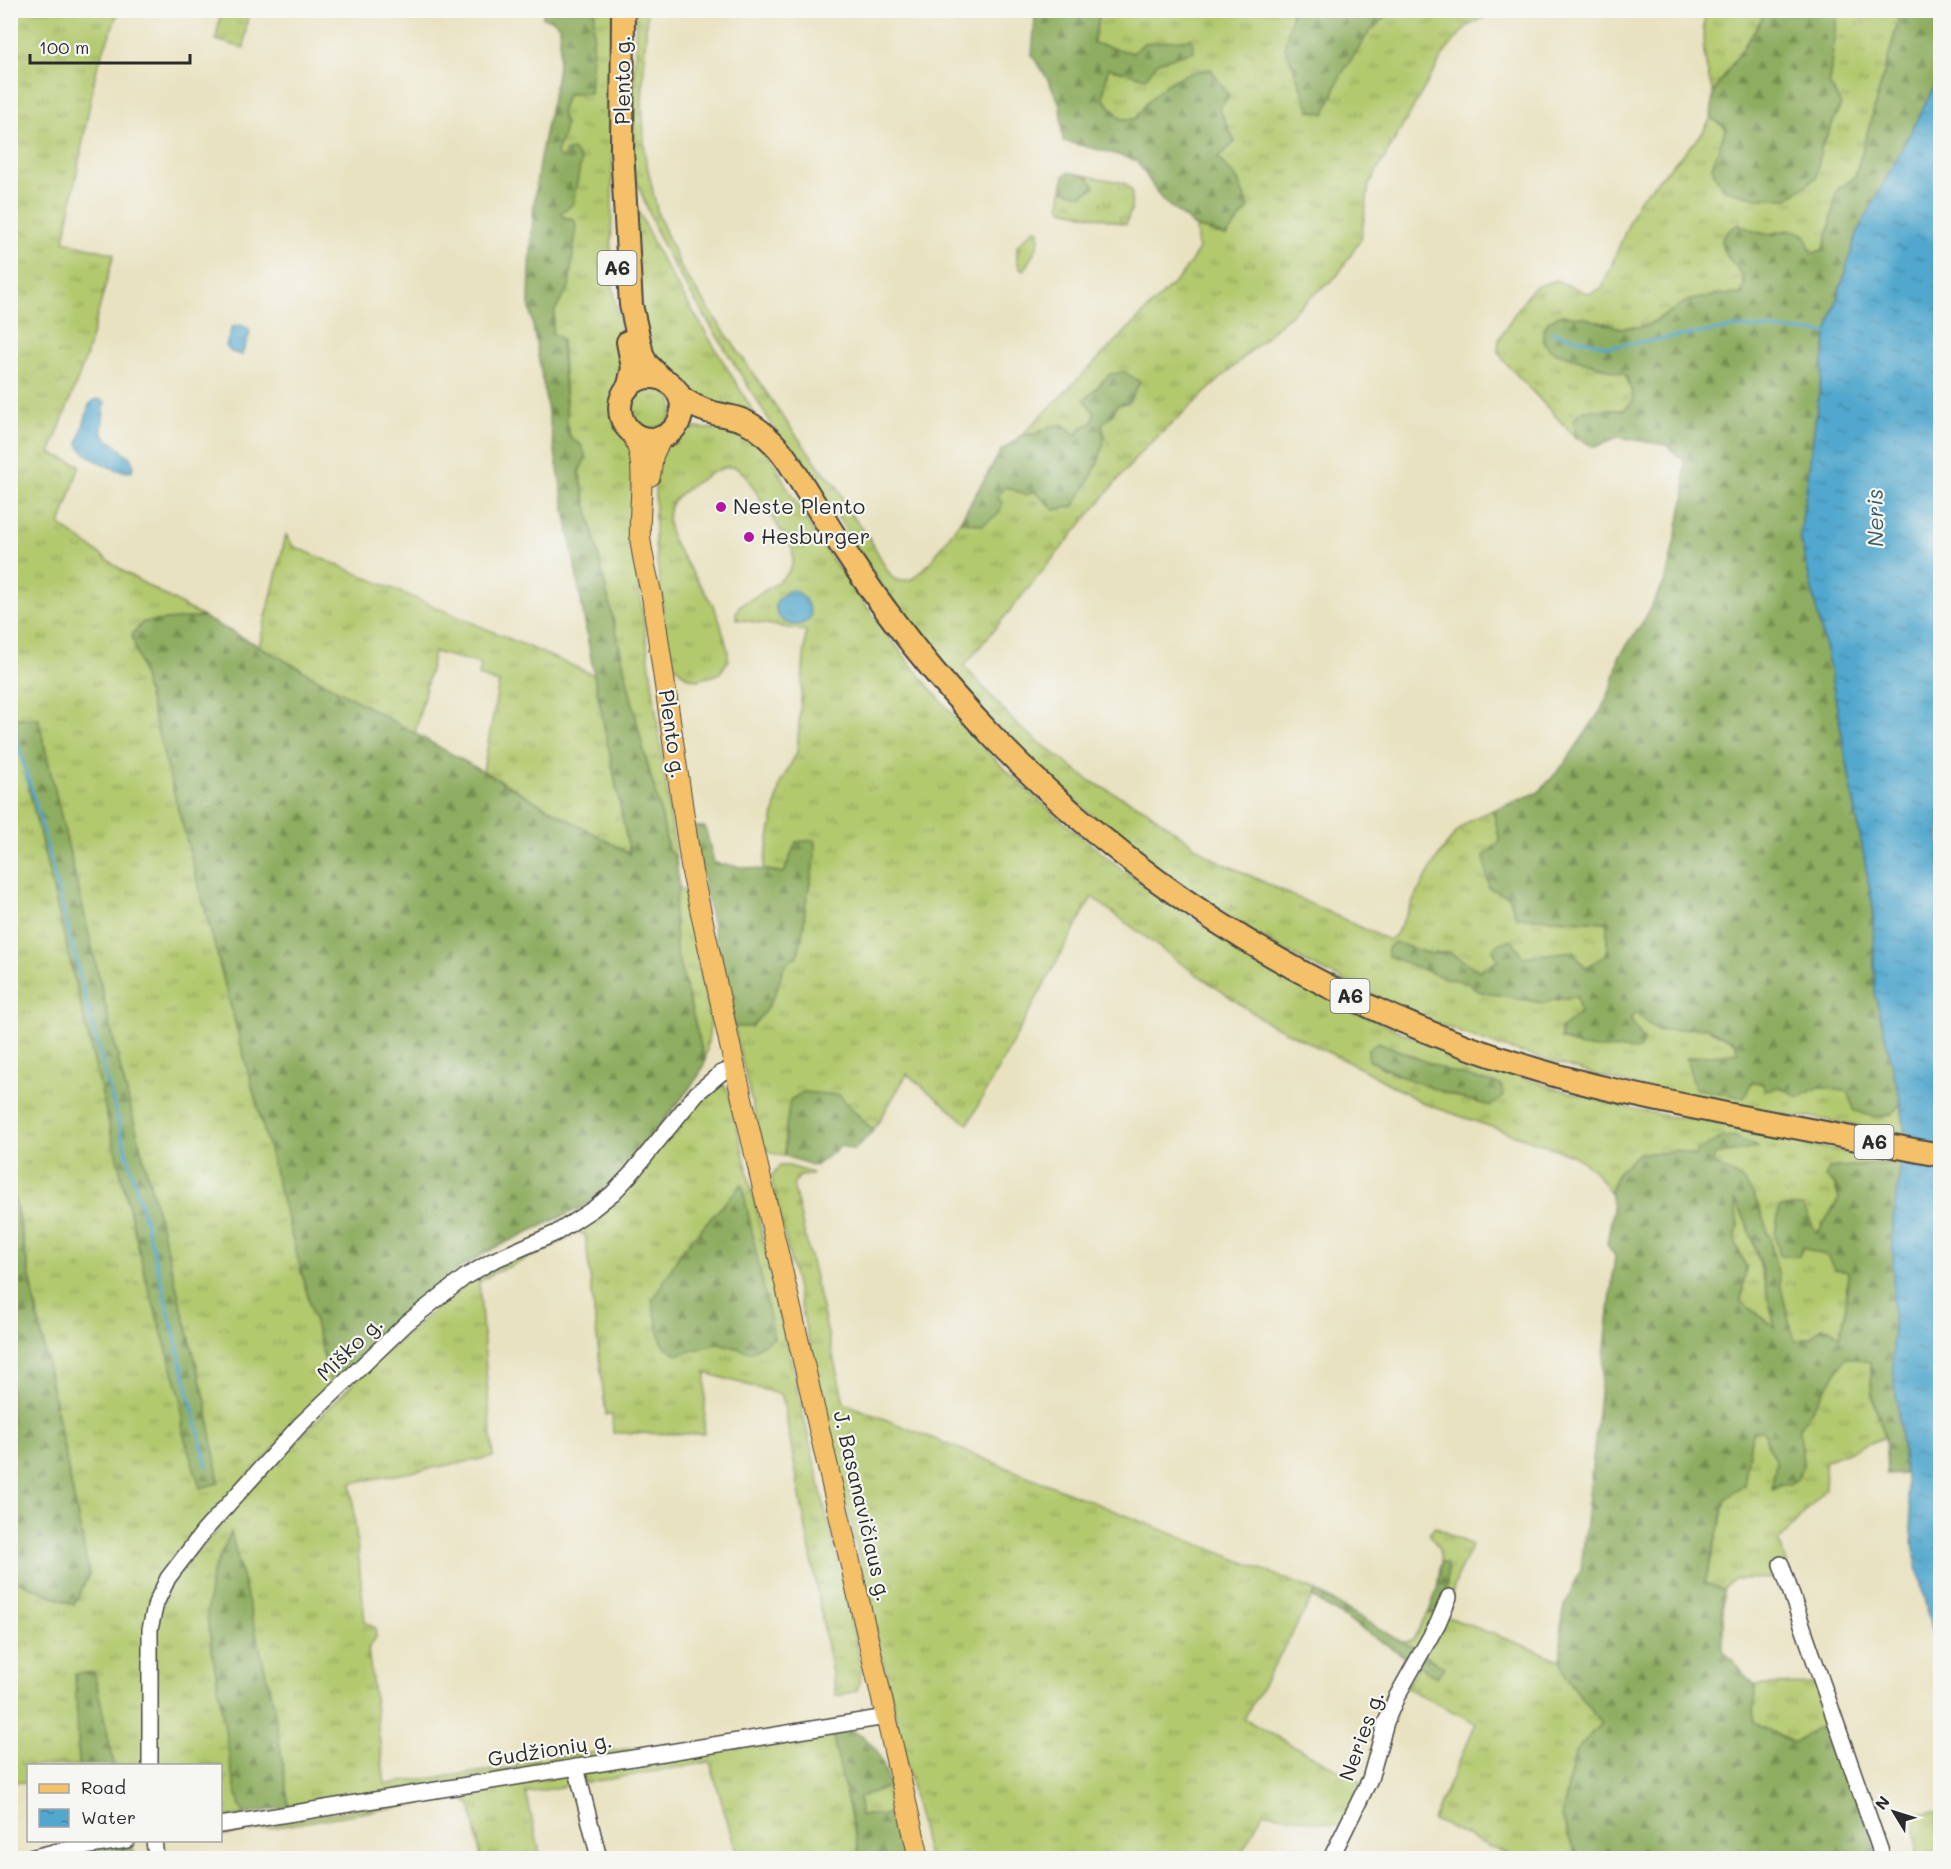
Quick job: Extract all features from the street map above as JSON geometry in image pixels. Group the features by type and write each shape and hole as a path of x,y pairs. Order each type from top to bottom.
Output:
{"highway":[{"name":"Plento g.","path":"623,10 622,150 631,306 642,354 646,363 661,378"},
{"name":"Plento g.","path":"622,150 616,260 623,318 632,358 633,369 629,385"},
{"path":"644,377 661,378 676,389 680,397 682,408 680,419 668,432 645,438 629,430 623,422 620,403 629,385 644,377"},
{"name":"A6","path":"680,397 695,407 745,421 771,440 783,454 880,603 940,679 971,714 1070,811 1120,853 1185,901 1262,949 1346,995 1436,1035 1487,1054 1619,1092 1941,1155"},
{"name":"A6","path":"668,432 698,420 724,422 758,430"}],"main road":[{"name":"Plento g.","path":"629,430 641,456 640,536 643,564 652,596"},
{"name":"Plento g.","path":"668,432 653,455 650,485 652,596 692,872 735,1068"},
{"name":"J. Basanavičiaus g.","path":"735,1068 919,1858"}],"street":[{"name":"Miško g.","path":"150,1764 150,1629 156,1603 168,1578 204,1531 300,1425 408,1322 465,1277 492,1261 556,1233 593,1209 630,1175 697,1093 721,1073 735,1068"},
{"path":"1781,1564 1883,1858"},
{"name":"Neries g.","path":"1331,1858 1370,1779 1386,1722 1397,1696 1438,1623 1449,1597"},
{"name":"Gudžionių g.","path":"222,1825 886,1717"},
{"path":"576,1767 599,1858"},
{"path":"30,1858 115,1842"},
{"path":"153,1842 156,1858"}],"green space":[{"path":"11,11 126,11 117,15 96,71 64,241 114,254 86,357 50,453 80,465 60,525 126,573 203,617 143,622 132,635 332,1387 188,1539 168,1566 159,1585 145,1764 114,1764 94,1673 76,1674 79,1764 27,1764 27,1783 11,1781 10,1578 74,1605 89,1574 11,1179 10,79 20,51 11,49","holes":["12,718 38,718 122,1075 206,1402 218,1483 183,1433 181,1398 146,1279"]},
{"path":"221,11 248,11 244,48 216,40"},
{"path":"543,11 595,11 590,93 567,94 561,113 565,124 557,155 562,159 566,151 573,150 581,161 573,204 561,213 563,217 574,219 576,228 569,287 555,310 552,333 561,339 568,433 581,445 586,457 579,472 668,849 676,859 679,887 674,909 676,950 705,1062 686,1093 614,1182 582,1207 494,1248 458,1269 424,1296 332,1387 132,635 143,622 203,617 259,646 630,854 594,675 529,303 536,187 556,81 560,45 560,26 553,20 543,18"},
{"path":"595,11 616,11 614,89 607,96 607,109 613,117 611,268 627,366 615,396 613,410 621,429 631,441 636,564 676,859 668,849 579,471 586,457 581,445 568,433 562,339 552,333 555,310 569,287 576,228 574,219 563,217 561,213 562,159 557,155 565,124 561,113 567,94 590,93"},
{"path":"636,11 647,11 642,101 645,156 658,214 682,270 790,427 837,486 849,512 869,537 887,570 894,579 901,581 912,579 930,563 960,521 983,525 996,497 1006,486 1026,495 1034,491 1055,510 1105,437 1102,424 1113,411 1116,401 1110,374 1085,400 1095,414 1092,423 1082,427 1076,435 1050,426 1036,434 1022,435 1181,276 1198,251 1196,227 1226,236 1238,180 1218,158 1235,142 1219,108 1147,102 1136,119 1121,119 1103,98 1108,68 1157,62 1194,51 1134,53 1093,44 1099,16 1104,11 1292,11 1285,46 1333,96 1343,71 1359,44 1390,11 1497,11 1466,27 1445,52 1369,185 1361,239 1337,276 1292,313 1141,452 964,666 1016,724 1090,781 1145,809 1210,857 1388,940 1395,936 1428,874 1449,842 1471,820 1493,810 1500,841 1489,888 1509,896 1517,917 1608,922 1607,954 1586,968 1573,952 1522,957 1512,940 1500,943 1494,949 1498,961 1479,971 1449,952 1429,954 1394,942 1445,978 1466,982 1478,991 1543,1003 1577,997 1580,1013 1561,1029 1612,1047 1639,1049 1630,1019 1635,1013 1658,1031 1705,1027 1735,1042 1751,1082 1779,1086 1799,1097 1819,1087 1849,1092 1853,1110 1874,1117 1892,1115 1901,1103 1905,1134 1798,1117 1638,1087 1492,1044 1417,1016 1302,960 1257,935 1152,865 1072,799 999,729 932,653 880,583 826,499 779,436 673,265 659,238 632,169"},
{"path":"1031,11 1104,11 1099,16 1093,43 1133,53 1144,43 1192,39 1194,51 1158,62 1146,78 1108,68 1103,98 1121,119 1135,119 1150,99 1167,84 1186,74 1211,69 1229,96 1219,108 1235,142 1218,158 1238,180 1249,208 1226,236 1196,227 1162,200 1137,161 1063,141 1060,104 1032,55 1035,19"},
{"path":"1292,11 1390,11 1370,31 1341,75 1325,113 1310,111 1285,46"},
{"path":"1705,11 1764,11 1761,21 1713,93 1704,52"},
{"path":"1764,11 1836,11 1837,16 1829,83 1841,105 1821,148 1817,177 1788,198 1756,198 1722,189 1712,167 1726,128 1711,118 1713,93 1761,21"},
{"path":"1836,11 1898,11 1898,23 1855,177 1837,190 1830,228 1823,250 1813,253 1806,236 1794,231 1763,234 1738,224 1724,251 1743,277 1743,289 1740,295 1716,295 1664,315 1647,326 1621,328 1582,317 1552,351 1626,375 1634,400 1624,410 1604,410 1574,420 1576,438 1504,361 1498,351 1499,339 1533,288 1556,280 1589,294 1602,288 1638,201 1701,135 1711,118 1726,128 1712,167 1816,177 1821,148 1841,105 1829,83"},
{"path":"1898,11 1940,11 1940,76 1856,236 1827,333 1800,537 1830,669 1873,907 1875,994 1901,1103 1892,1115 1874,1117 1853,1110 1849,1092 1819,1087 1799,1097 1779,1087 1765,1090 1762,1083 1752,1082 1744,1098 1695,1088 1686,1058 1738,1052 1735,1042 1705,1027 1658,1031 1635,1013 1630,1019 1644,1040 1639,1050 1582,1047 1561,1039 1561,1029 1580,1013 1577,997 1543,1003 1478,991 1466,982 1445,978 1388,956 1387,948 1394,942 1429,954 1449,952 1479,971 1498,961 1493,949 1500,943 1513,940 1522,957 1573,951 1586,968 1607,954 1607,922 1516,917 1509,896 1489,888 1484,856 1500,841 1493,810 1539,792 1565,763 1601,710 1612,686 1619,657 1644,620 1666,579 1685,496 1684,461 1666,445 1618,437 1595,447 1576,438 1574,420 1583,410 1624,410 1634,400 1626,375 1552,351 1544,343 1543,330 1548,322 1559,315 1582,317 1621,328 1647,326 1687,301 1716,295 1740,294 1744,288 1743,277 1727,256 1721,241 1726,233 1738,224 1763,234 1796,231 1806,236 1813,253 1823,250 1830,228 1837,190 1855,177 1898,23"},
{"path":"1069,172 1087,176 1095,187 1081,195 1062,190 1064,176"},
{"path":"1087,176 1125,183 1132,191 1131,210 1126,224 1063,209 1060,206 1062,190 1081,195 1095,187"},
{"path":"631,195 661,259 758,419 688,395 683,385 647,355"},
{"path":"1034,229 1039,230 1039,240 1024,270 1020,268 1017,260 1017,246"},
{"path":"1125,372 1140,382 1129,402 1117,405 1113,414 1102,424 1103,446 1100,457 1074,506 1055,510 1034,491 1026,495 1006,487 997,497 1003,503 999,513 983,525 960,521 1001,451 1022,435 1036,434 1050,426 1064,425 1076,435 1082,427 1092,423 1095,414 1085,400 1110,374"},
{"path":"651,385 666,392 673,407 666,422 651,429 636,422 629,407 636,392"},
{"path":"694,428 742,432 760,443 774,462 811,529 843,575 891,640 969,732 1026,789 1079,835 1190,918 1249,954 1309,988 1372,1019 1435,1047 1501,1071 1646,1112 1736,1126 1795,1139 1804,1144 1901,1162 1829,1168 1839,1199 1817,1234 1802,1247 1827,1256 1848,1272 1845,1314 1840,1337 1831,1329 1823,1327 1810,1338 1795,1341 1768,1233 1722,1169 1713,1163 1713,1155 1757,1147 1723,1137 1697,1157 1675,1150 1665,1153 1639,1153 1618,1172 1610,1192 1593,1169 1573,1155 1425,1104 1364,1070 1265,1021 1176,960 1092,897 968,1124 907,1074 873,1131 839,1095 785,1133 785,1156 769,1151 760,1137 734,1027 777,990 779,977 804,925 805,907 815,858 796,842 784,873 763,869 780,784 797,752 806,631 737,619 736,613 739,606 768,589 788,573 793,556 792,548 745,475 734,467 723,468 706,476 680,494 669,509 668,518 673,542 713,605 719,619 728,651 728,661 719,674 697,680 686,676 674,665 667,648 655,544 655,465 664,445 682,431","holes":["1378,1042 1451,1072 1396,1075 1369,1060 1368,1049"]},
{"path":"286,535 293,546 594,675 630,855 483,771 499,683 479,676 481,664 434,652 415,734 259,646"},
{"path":"12,718 38,718 122,1075 206,1402 219,1483 200,1488 183,1433 181,1398 146,1279"},
{"path":"692,827 705,827 714,863 784,873 796,842 815,840 815,858 798,955 782,970 772,1001 751,1027 734,1027"},
{"path":"679,887 684,891 711,1020 705,1062 676,950 674,909"},
{"path":"1378,1042 1451,1072 1501,1085 1504,1096 1491,1106 1414,1081 1369,1060 1368,1049"},
{"path":"721,1083 727,1088 862,1669 857,1691 836,1696 782,1395 706,1373 704,1434 613,1433 612,1415 606,1415 585,1234 577,1233 479,1282 493,1457 351,1483 365,1622 375,1628 376,1637 368,1649 385,1784 517,1767 517,1761 635,1748 634,1754 289,1807 274,1706 231,1533 207,1618 222,1710 245,1814 222,1818 222,1764 155,1764 155,1644 159,1614 168,1589 182,1567 216,1532 250,1489 360,1376 404,1336 477,1276 586,1221 704,1093","holes":["741,1185 751,1352 719,1343 683,1249"]},
{"path":"803,1092 839,1095 873,1131 854,1150 841,1146 815,1166 785,1156 785,1133 790,1100"},
{"path":"1734,1136 1758,1148 1714,1155 1713,1163 1741,1179 1760,1210 1774,1254 1795,1341 1810,1338 1823,1327 1831,1329 1840,1336 1845,1314 1848,1272 1834,1269 1827,1256 1803,1247 1799,1256 1780,1256 1775,1235 1779,1207 1803,1206 1817,1234 1839,1199 1836,1186 1825,1176 1829,1168 1901,1162 1893,1222 1893,1368 1905,1474 1887,1475 1885,1437 1872,1395 1870,1362 1846,1357 1800,1428 1803,1465 1799,1477 1790,1485 1780,1484 1772,1489 1776,1461 1768,1447 1765,1433 1761,1430 1752,1432 1744,1485 1726,1499 1705,1583 1723,1590 1723,1650 1755,1685 1754,1723 1794,1743 1821,1726 1832,1724 1879,1858 1576,1858 1562,1816 1575,1752 1601,1723 1566,1677 1561,1660 1562,1614 1581,1569 1615,1256 1607,1244 1613,1209 1610,1192 1618,1172 1639,1153 1665,1153 1675,1150 1696,1156 1697,1151 1723,1137","holes":["1734,1199 1747,1224 1760,1260 1775,1327 1741,1302 1746,1267 1735,1242 1738,1225"]},
{"path":"779,1166 789,1166 812,1173 800,1176 793,1184 844,1403 1316,1591 1244,1719 1364,1784 1342,1826 1263,1812 1239,1858 928,1858 771,1177"},
{"path":"10,1179 89,1574 74,1605 11,1578"},
{"path":"742,1184 774,1338 751,1352 719,1343 677,1355 662,1344 652,1301 683,1249"},
{"path":"1733,1197 1754,1244 1776,1327 1741,1302 1746,1267 1735,1241 1738,1225"},
{"path":"1846,1356 1870,1362 1872,1395 1885,1437 1825,1461 1826,1489 1779,1541 1791,1578 1734,1579 1723,1590 1705,1583 1726,1498 1744,1485 1752,1432 1761,1430 1765,1433 1768,1447 1776,1461 1773,1489 1803,1465 1800,1428"},
{"path":"1435,1527 1472,1545 1459,1572 1445,1616 1561,1660 1566,1677 1601,1723 1575,1752 1562,1816 1576,1858 1514,1858 1433,1820 1476,1723 1406,1688 1419,1664 1403,1642 1412,1641 1429,1612 1439,1615 1447,1565 1441,1562 1439,1549 1429,1533"},
{"path":"231,1532 274,1706 289,1807 245,1814 240,1807 232,1774 207,1617 211,1576"},
{"path":"1441,1562 1447,1564 1447,1577 1445,1596 1439,1615 1429,1612 1437,1589"},
{"path":"1316,1591 1444,1667 1437,1677 1312,1597"},
{"path":"94,1672 114,1764 79,1764 75,1674"},
{"path":"1820,1684 1832,1724 1821,1726 1794,1743 1754,1723 1755,1685"},
{"path":"846,1729 871,1744 880,1758 890,1786 859,1797 860,1815 896,1814 907,1858 860,1858 834,1742 833,1732"},
{"path":"833,1732 860,1858 738,1858 710,1762 526,1793 541,1858 481,1858 471,1805 458,1797 222,1836 222,1831"},
{"path":"890,1786 896,1814 860,1816 858,1797"},
{"path":"1937,1812 1940,1858 1916,1858 1916,1814"},
{"path":"79,1842 130,1842 136,1858 75,1858"}],"water":[{"name":"Neris","path":"1940,76 1940,1671 1915,1557 1893,1368 1893,1222 1905,1134 1901,1103 1875,994 1873,907 1830,669 1800,537 1827,333 1856,236"},
{"path":"240,325 248,328 250,333 242,355 231,352 226,346 232,327"},
{"path":"98,399 105,402 102,430 104,436 129,456 134,466 131,472 118,470 101,463 87,454 78,444 89,405"},
{"path":"793,590 805,600 811,616 806,621 794,625 782,620 776,609 776,602 788,591"}],"waterway":[{"path":"1551,332 1610,347 1738,327 1830,333"},
{"path":"10,727 14,731 39,815 207,1466"}],"place":[{"name":"Neste Plento","path":"721,507"},
{"name":"Hesburger","path":"749,537"}]}
